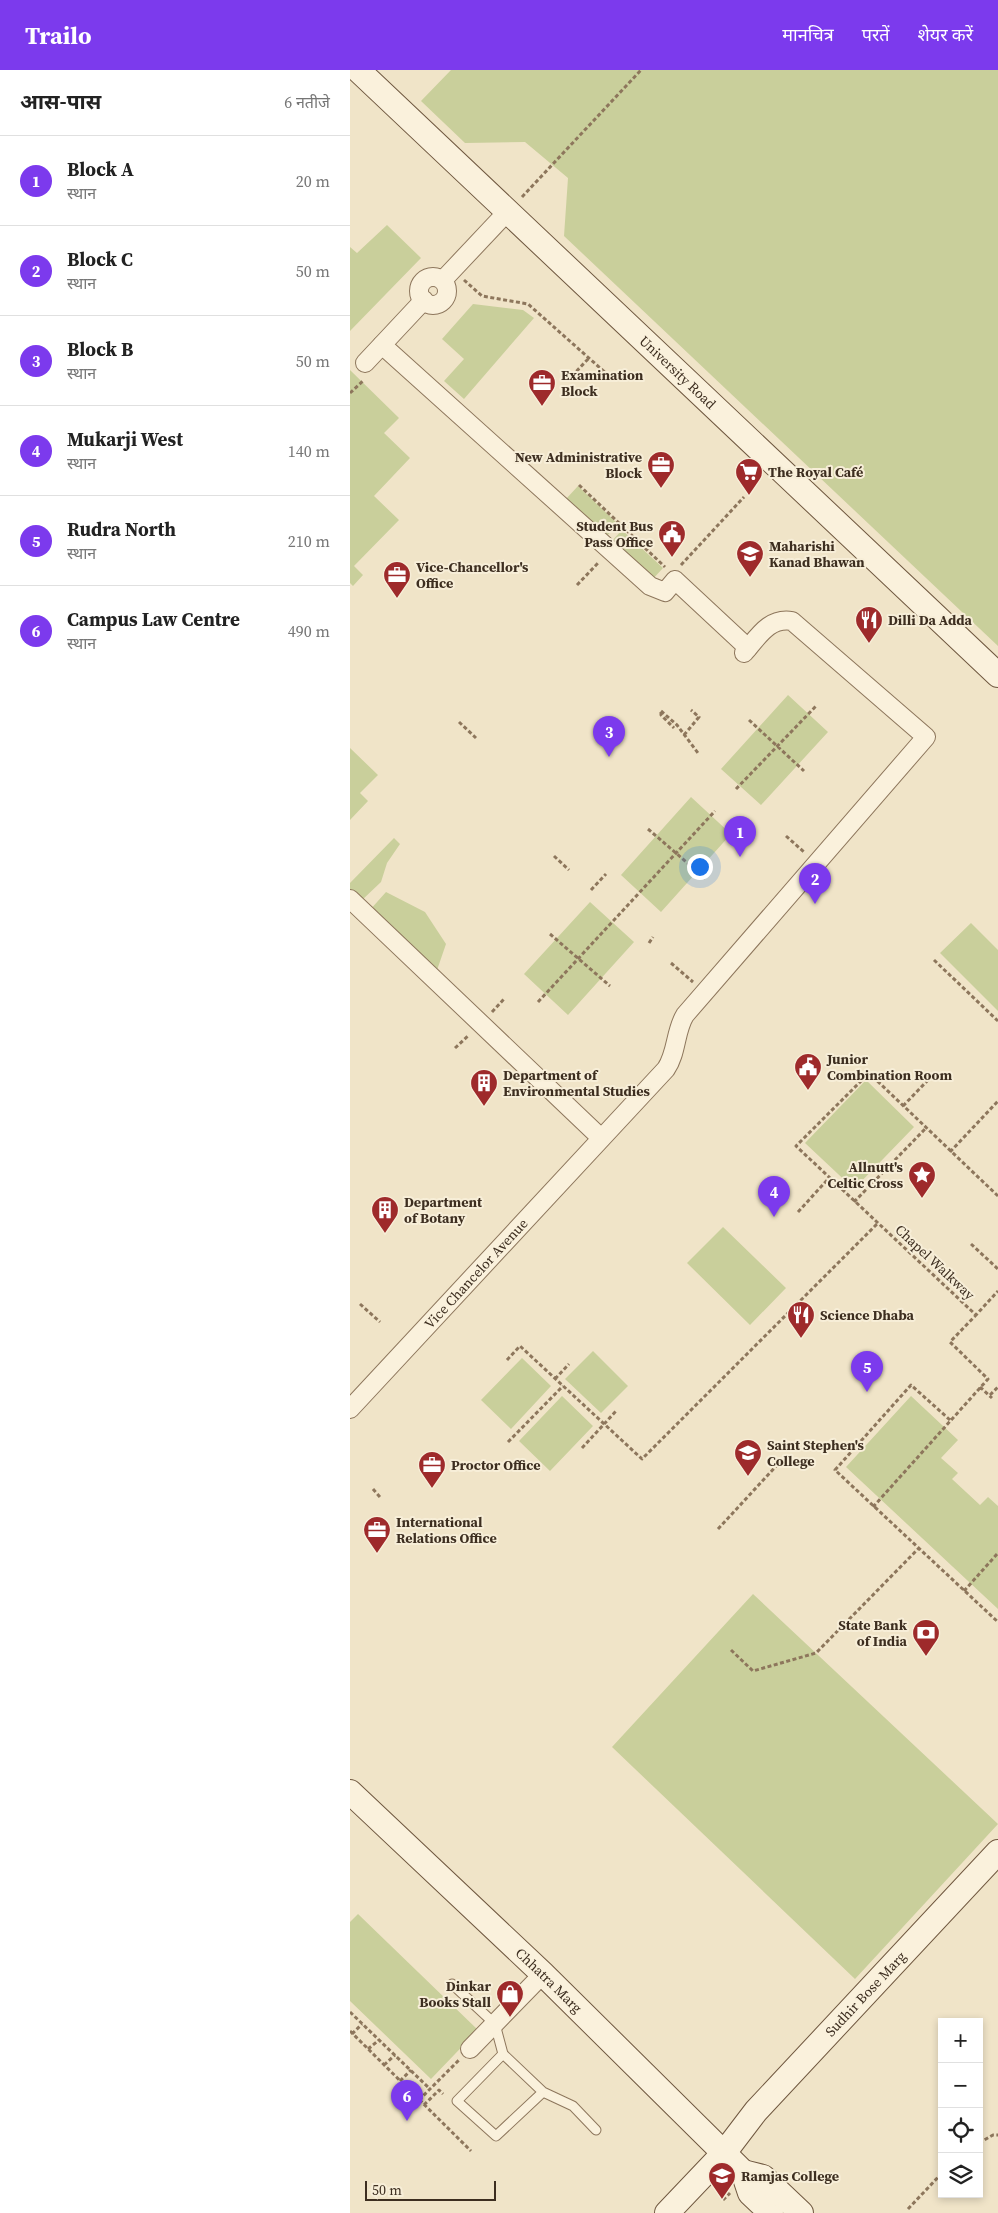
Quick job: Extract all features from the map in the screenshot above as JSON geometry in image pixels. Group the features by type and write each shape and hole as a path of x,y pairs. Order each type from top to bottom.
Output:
{"street":[{"name":"University Road","path":"358,70 998,675"},
{"path":"366,363 424,300 420,291 423,281 433,277 448,275 508,211"},
{"path":"382,345 611,550"},
{"name":"Vice Chancelor Avenue","path":"350,1409 666,1069 671,1060 682,1020 926,737 792,621 782,619 772,622 746,651 675,580 665,592 650,586 611,550"},
{"path":"350,899 601,1138"},
{"name":"Chhatra Marg","path":"350,1792 543,1974 731,2145 750,2193 771,2213"},
{"name":"Sudhir Bose Marg","path":"667,2213 731,2145 746,2122 998,1852"},
{"name":"Sudhir Bose Marg","path":"731,2145 757,2132 998,1876"},
{"path":"470,2049 543,1974"},
{"name":"Chhatra Marg","path":"743,2172 763,2176 801,2213"}],"lane":[{"path":"452,1984 495,2024 503,2054 542,2092 573,2106 596,2130"},
{"path":"503,2054 457,2101 496,2136 542,2092"}],"path":[{"path":"508,211 641,70"},
{"path":"448,275 482,296 528,304 608,375"},
{"path":"572,376 589,358"},
{"path":"579,485 665,568"},
{"path":"679,567 744,497"},
{"path":"577,585 611,550"},
{"path":"736,789 817,705"},
{"path":"684,735 699,717 691,710"},
{"path":"674,728 661,715 661,711 698,752"},
{"path":"749,720 804,771"},
{"path":"460,722 476,738"},
{"path":"538,1002 715,811"},
{"path":"648,829 706,879"},
{"path":"786,836 816,863"},
{"path":"554,856 569,870"},
{"path":"591,890 606,874"},
{"path":"550,934 610,986"},
{"path":"649,943 653,938"},
{"path":"934,960 998,1021"},
{"path":"670,963 705,992"},
{"name":"Chapel Walkway","path":"903,1106 869,1073 796,1146 976,1315 998,1291"},
{"path":"929,1079 903,1106 998,1196"},
{"path":"950,1152 998,1101"},
{"path":"854,1202 926,1128"},
{"path":"798,1212 829,1178"},
{"path":"507,1360 520,1346 642,1459 877,1224"},
{"path":"971,1244 998,1270"},
{"path":"360,1304 380,1322"},
{"path":"873,1507 988,1379 950,1342 976,1315"},
{"path":"555,1379 569,1364"},
{"path":"950,1420 911,1385 835,1470 998,1622"},
{"path":"508,1442 563,1386"},
{"path":"980,1387 991,1396 997,1389"},
{"path":"582,1448 617,1410"},
{"path":"718,1530 779,1463"},
{"path":"372,1489 380,1497"},
{"path":"731,1650 753,1671 816,1653 918,1549"},
{"path":"964,1591 998,1553"},
{"path":"350,2013 430,2090"},
{"path":"362,2024 351,2033 471,2151"},
{"path":"368,2050 379,2040"},
{"path":"384,2065 395,2055"},
{"path":"419,2100 451,2069"},
{"path":"400,2081 410,2070"},
{"path":"424,2105 438,2090 443,2094"},
{"path":"983,2141 993,2135 998,2135"},
{"path":"908,2209 938,2177"}],"green space":[{"path":"451,70 998,70 998,646 564,236 568,178 525,142 465,143 421,101"},
{"path":"387,225 421,258 350,331 350,247 357,253"},
{"path":"473,304 523,310 534,318 464,399 444,381 464,359 442,339"},
{"path":"350,370 399,418 384,433 410,458 374,496 399,520 354,566 363,575 353,586 350,583"},
{"path":"578,486 618,524 606,537 566,499"},
{"path":"622,530 663,568 651,581 610,543"},
{"path":"788,695 828,732 761,805 721,769"},
{"path":"350,748 378,775 360,793 368,801 350,820"},
{"path":"691,797 731,834 661,912 621,875"},
{"path":"394,838 400,844 387,863 381,882 361,901 350,892 350,883"},
{"path":"386,892 425,912 446,944 436,973 369,911"},
{"path":"590,902 634,942 568,1015 524,974"},
{"path":"971,923 998,950 998,1011 940,953"},
{"path":"866,1080 914,1127 854,1189 805,1143"},
{"path":"723,1227 786,1288 750,1325 687,1263"},
{"path":"593,1351 628,1386 601,1413 565,1379"},
{"path":"522,1358 551,1386 511,1429 481,1400"},
{"path":"562,1396 593,1426 550,1471 519,1441"},
{"path":"911,1396 958,1440 941,1458 958,1473 952,1479 980,1505 988,1497 998,1506 998,1609 846,1467"},
{"path":"753,1594 998,1824 855,1979 612,1747"},
{"path":"358,1914 478,2030 431,2079 350,2001 350,1922"}],"place":[{"name":"Examination Block","path":"542,407"},
{"name":"New Administrative Block","path":"661,489"},
{"name":"The Royal Café","path":"749,496"},
{"name":"Student Bus Pass Office","path":"672,558"},
{"name":"Maharishi Kanad Bhawan","path":"750,578"},
{"name":"Vice-Chancellor's Office","path":"397,599"},
{"name":"Dilli Da Adda","path":"869,644"},
{"name":"Block B","path":"609,757"},
{"name":"Block A","path":"740,857"},
{"name":"Block C","path":"815,904"},
{"name":"Junior Combination Room","path":"808,1091"},
{"name":"Department of Environmental Studies","path":"484,1107"},
{"name":"Allnutt's Celtic Cross","path":"922,1199"},
{"name":"Mukarji West","path":"774,1217"},
{"name":"Department of Botany","path":"385,1234"},
{"name":"Science Dhaba","path":"801,1339"},
{"name":"Rudra North","path":"867,1392"},
{"name":"Saint Stephen's College","path":"748,1477"},
{"name":"Proctor Office","path":"432,1489"},
{"name":"International Relations Office","path":"377,1554"},
{"name":"State Bank of India","path":"926,1657"},
{"name":"Dinkar Books Stall","path":"510,2018"},
{"name":"Campus Law Centre","path":"407,2121"},
{"name":"Ramjas College","path":"722,2200"}]}
